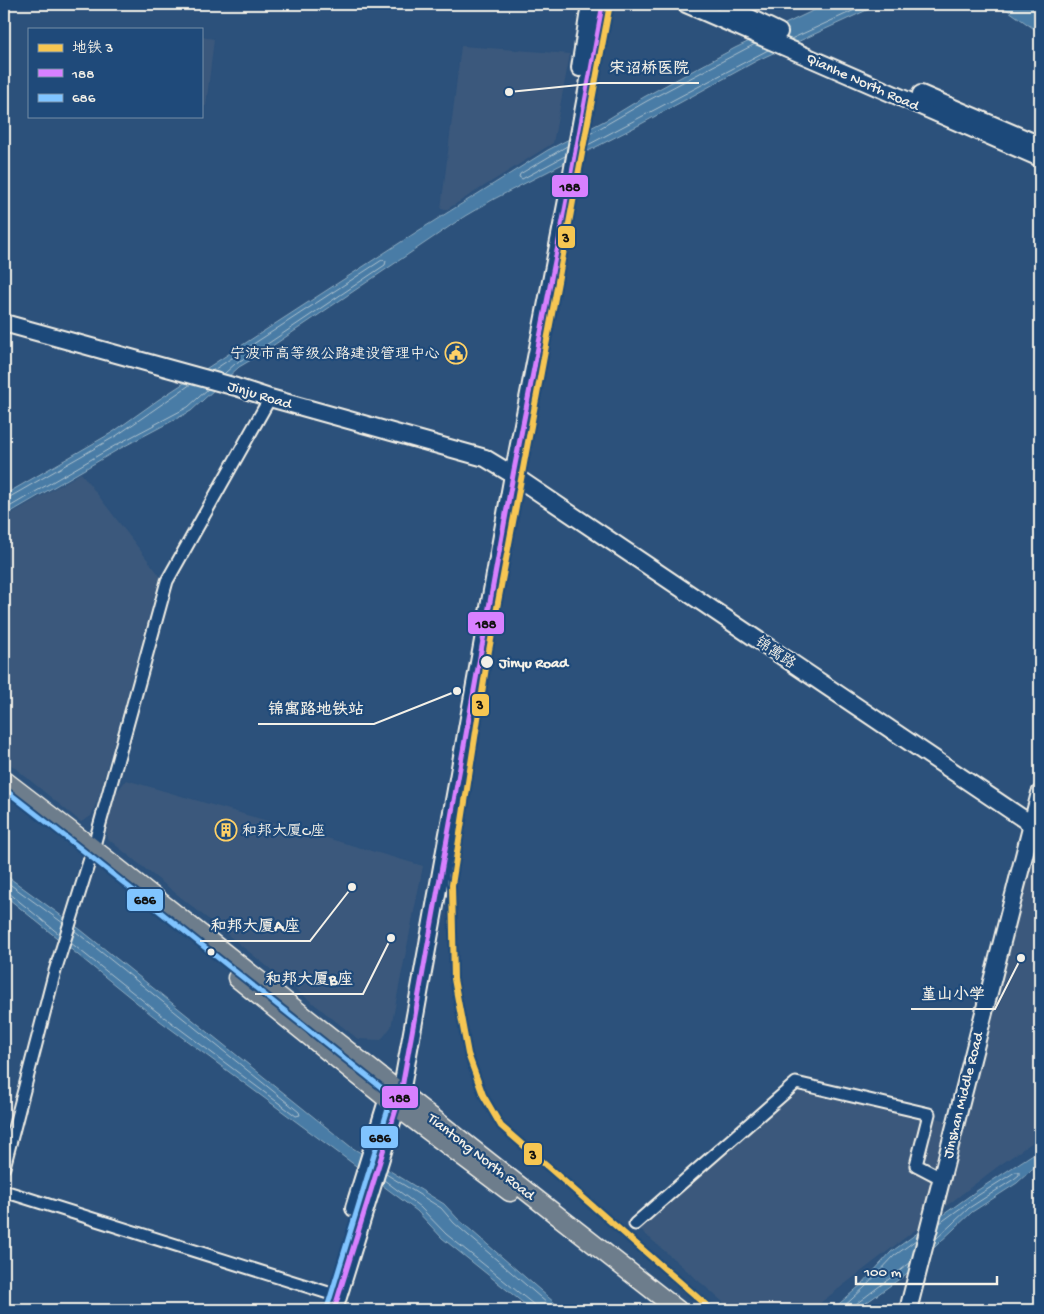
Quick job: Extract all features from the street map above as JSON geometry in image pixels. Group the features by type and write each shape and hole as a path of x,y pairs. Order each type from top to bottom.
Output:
{"main road":[{"path":"575,129 590,4"},
{"path":"324,1310 334,1300 365,1213 384,1149 509,473 575,129 603,4"},
{"name":"Qianhe North Road","path":"686,4 740,20 1040,158"},
{"name":"Qianhe North Road","path":"724,4 740,20"},
{"name":"Qianhe North Road","path":"804,49 1040,145"},
{"name":"Jinju Road","path":"4,323 236,386 270,398 485,458 509,473"},
{"name":"锦寓路","path":"509,473 1036,826"},
{"name":"Tiantong North Road","path":"4,780 87,852 394,1096 678,1310"},
{"name":"Jinshan Middle Road","path":"908,1310 941,1178 1036,826 1040,792"},
{"name":"Tiantong North Road","path":"4,793 87,852"},
{"path":"334,1300 394,1096"},
{"path":"394,1096 661,1310"}],"street":[{"path":"4,1167 87,852 167,580 270,398"},
{"path":"635,1224 796,1083 929,1114 916,1165 941,1178"},
{"path":"4,1191 334,1300"}],"shaded area":[{"path":"202,37 214,39 206,106 202,106"},
{"path":"461,46 570,54 553,143 446,210 441,209"},
{"path":"81,473 160,576 99,796 91,816 81,822 4,759 4,518"},
{"path":"126,780 423,866 391,1027 381,1040 358,1039 108,839 106,829 117,792"},
{"path":"1035,830 1040,832 1040,1137 997,1167 811,1310 732,1310 636,1226 797,1085 961,1124"}],"water":[{"path":"827,4 880,4 758,60 641,124 494,199 465,216 239,367 191,411 119,449 4,516 4,495 113,432 158,400 418,231 548,150 608,119 644,97 735,48"},
{"path":"999,4 1040,4 1040,33"},
{"path":"4,874 81,930 351,1147 444,1204 458,1219 563,1310 532,1310 442,1238 417,1211 152,1015 4,895"},
{"path":"1040,1147 1040,1162 1017,1183 972,1212 905,1275 856,1310 832,1310 862,1284 891,1252 975,1192 1033,1154"}],"metro line":[{"name":"3","path":"610,4 487,661 452,885 454,979 468,1054 483,1095 501,1126 712,1310"}],"transit line":[{"name":"188","path":"334,1310 401,1093 513,475 603,4"},
{"name":"686","path":"4,789 392,1096 327,1308"}],"place":[{"name":"宋诏桥医院","path":"509,92"},
{"name":"宁波市高等级公路建设管理中心","path":"456,353"},
{"name":"Jinyu Road","path":"487,662"},
{"name":"锦寓路地铁站","path":"457,691"},
{"name":"和邦大厦C座","path":"226,830"},
{"name":"和邦大厦A座","path":"352,887"},
{"name":"和邦大厦B座","path":"391,938"},
{"name":"堇山小学","path":"1021,958"}]}
